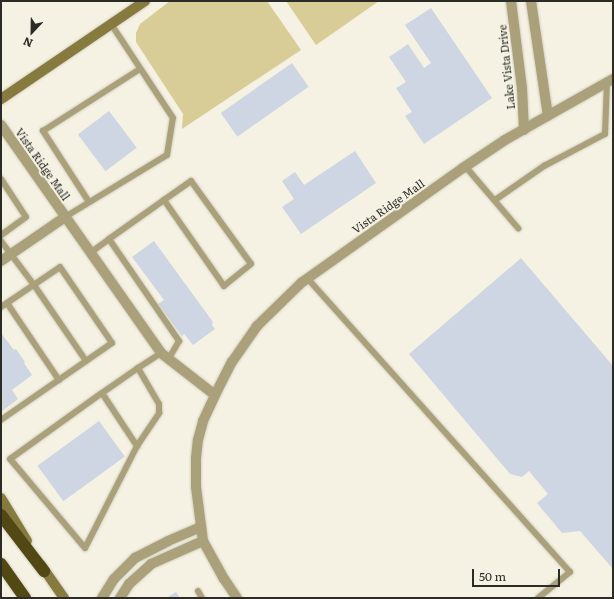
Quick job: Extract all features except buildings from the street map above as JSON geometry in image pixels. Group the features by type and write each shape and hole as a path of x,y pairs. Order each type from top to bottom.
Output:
{"highway":[{"path":"1,515 44,570"},
{"path":"1,564 25,598"}],"main road":[{"path":"1,99 145,1"},
{"path":"1,498 44,570 64,598"}],"street":[{"name":"Lake Vista Drive","path":"511,1 522,88 524,130"},
{"path":"532,1 548,116"},
{"name":"Vista Ridge Mall","path":"237,598 224,579 203,541 196,487 196,458 199,436 215,395 232,362 257,326 301,283 335,257 465,166 524,130 610,81"},
{"name":"Vista Ridge Mall","path":"1,125 90,253 165,357 215,395"},
{"name":"Vista Ridge Mall","path":"1,261 65,217"},
{"path":"102,598 114,579 135,558 168,540 201,527"},
{"path":"120,598 130,584 151,564 203,541"}],"lane":[{"path":"65,217 167,155 173,118 111,24"},
{"path":"89,202 43,130 140,69"},
{"path":"495,200 544,166 605,134 610,81"},
{"path":"465,166 518,228"},
{"path":"1,179 26,217 1,235"},
{"path":"90,253 109,239 164,200 191,181 251,264 224,286 164,200"},
{"path":"109,239 179,341 165,357 138,368 10,459 85,548 138,446 158,412 159,404 138,368"},
{"path":"1,241 10,255 34,284 86,361"},
{"path":"1,307 60,267 112,343 1,420"},
{"path":"308,279 570,572 538,598"},
{"path":"7,303 59,380"},
{"path":"102,393 138,446"},
{"path":"198,591 202,598"}],"shaded area":[{"path":"170,1 267,1 301,50 182,129 183,114 136,42 136,33 140,24"},
{"path":"286,1 379,1 316,45"}]}
